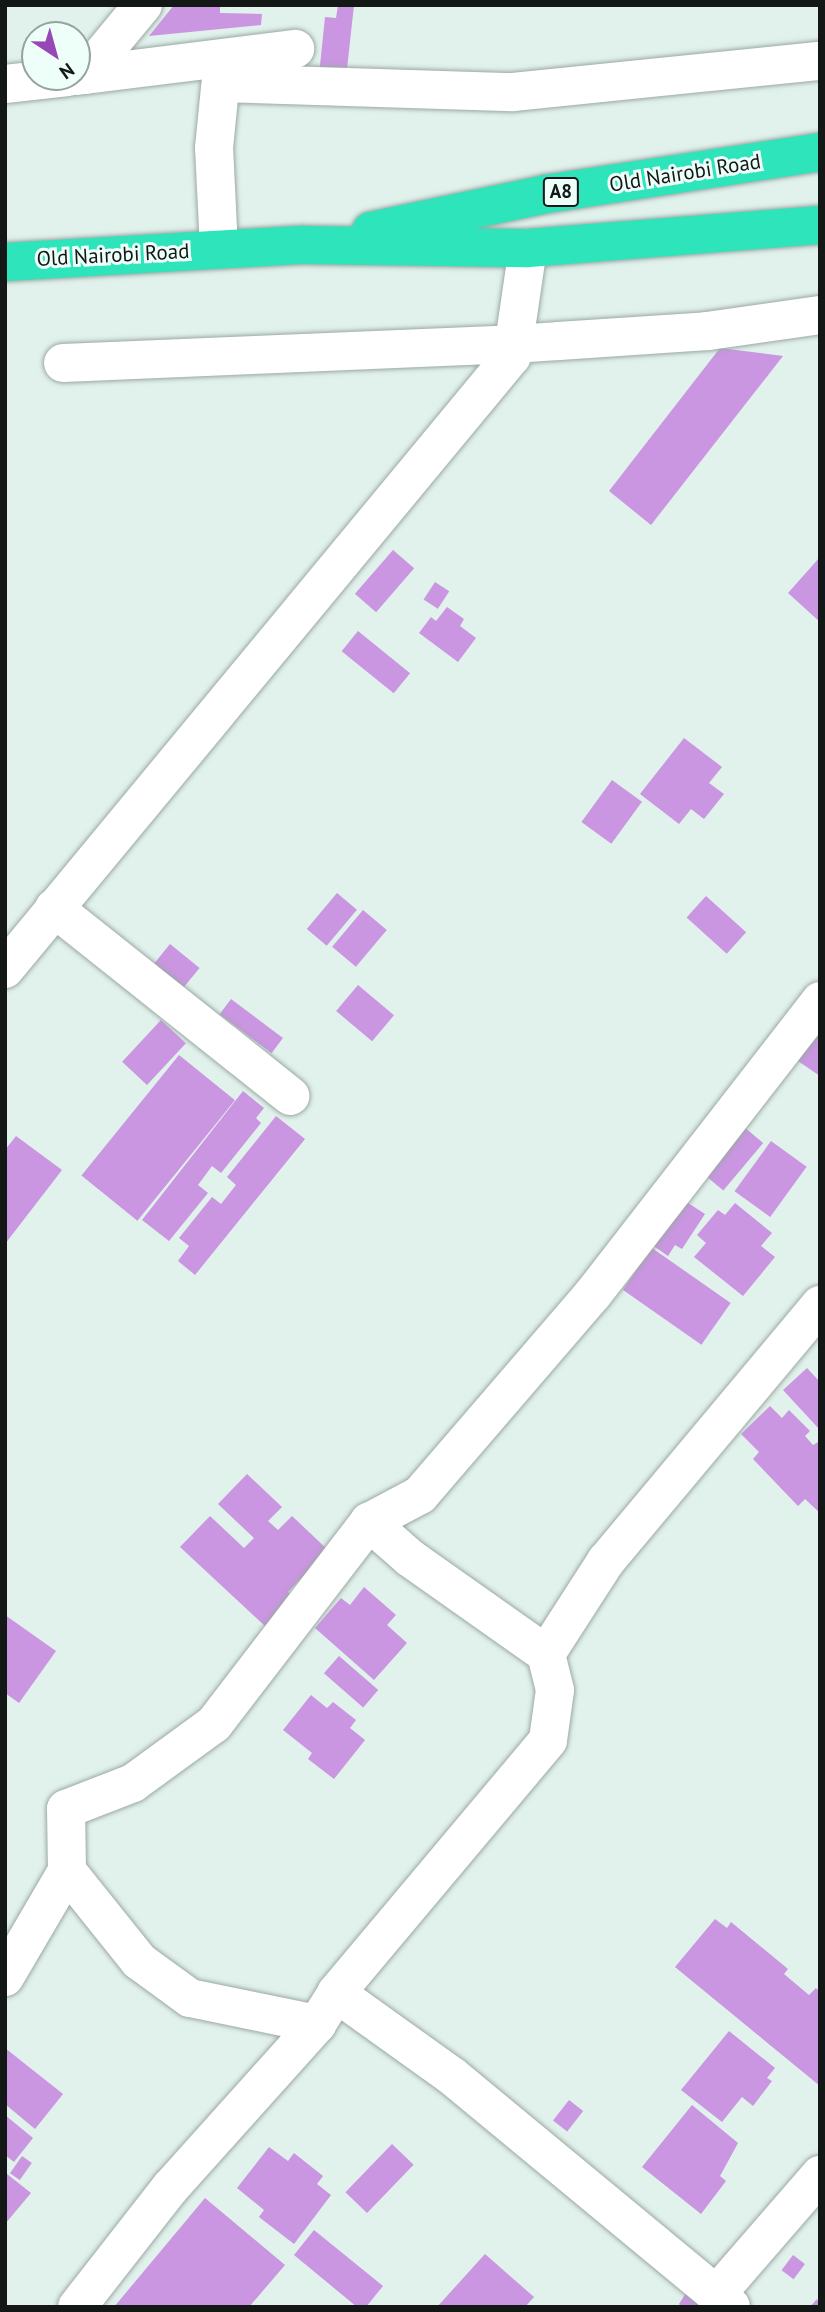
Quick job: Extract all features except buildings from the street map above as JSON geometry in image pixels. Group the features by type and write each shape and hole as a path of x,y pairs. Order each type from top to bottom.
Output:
{"highway":[{"name":"Old Nairobi Road","path":"304,245 547,194 820,152"},
{"name":"Old Nairobi Road","path":"5,262 304,245 528,248 820,225"}],"street":[{"path":"91,61 143,5"},
{"path":"222,70 295,49"},
{"path":"91,75 222,70 513,92 820,61"},
{"path":"219,249 214,148 222,70"},
{"path":"5,969 299,619 512,356 528,248"},
{"path":"62,363 514,344 708,331 820,314"},
{"path":"54,908 290,1096"},
{"path":"5,1977 67,1871 66,1810 133,1783 214,1724 369,1522 420,1495 593,1294 820,1001"},
{"path":"546,1654 606,1561 820,1305"},
{"path":"77,2307 170,2189 327,2009 548,1740 555,1690 546,1654 410,1558 369,1522"},
{"path":"67,1871 139,1961 190,1998 327,2009 452,2076 723,2301 820,2175"}]}
